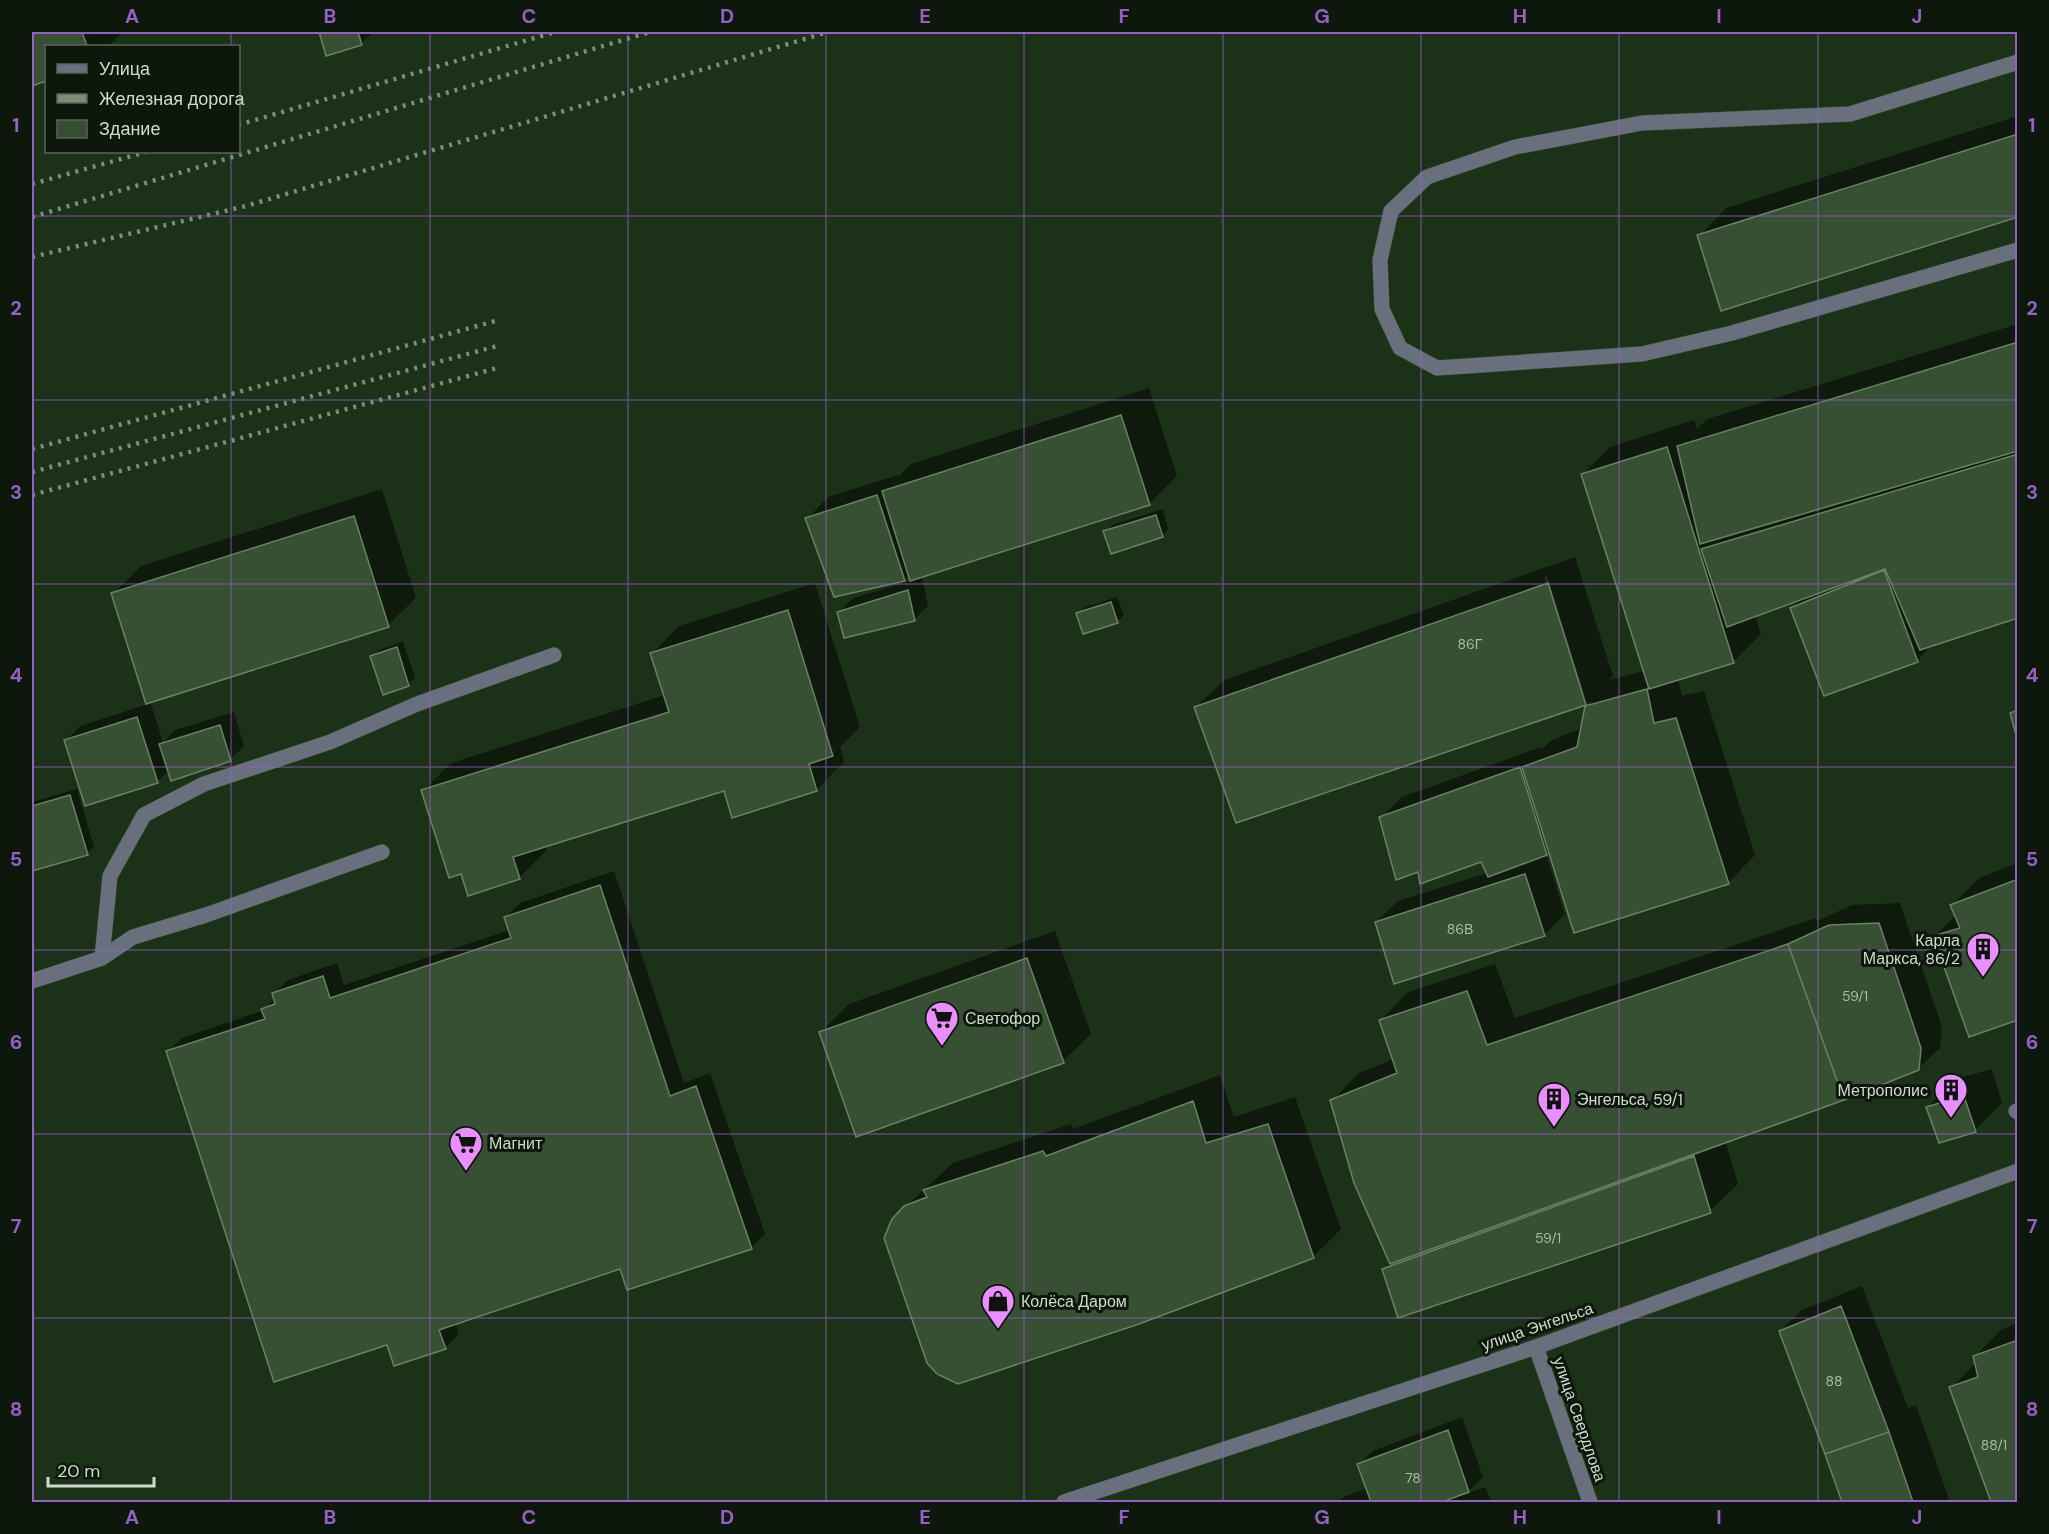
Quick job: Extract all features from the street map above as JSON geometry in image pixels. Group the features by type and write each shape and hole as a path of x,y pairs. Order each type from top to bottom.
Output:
{"street":[{"path":"2018,62 1850,114 1642,123 1515,147 1427,177 1391,211 1380,260 1382,309 1400,348 1437,368 1642,354 1732,333 2018,250"},
{"path":"102,958 110,876 144,815 204,784 330,742 417,704 554,655"},
{"path":"32,981 102,958 133,937 206,915 382,852"},
{"name":"улица Энгельса","path":"1064,1503 1536,1347 2018,1171"},
{"name":"улица Свердлова","path":"1536,1347 1590,1503"}],"building":[{"path":"32,32 82,32 87,45 45,45 45,81 32,86"},
{"path":"319,32 358,32 362,45 326,56"},
{"path":"2018,134 2018,217 1721,311 1697,235"},
{"path":"2018,342 2018,451 1700,544 1677,446"},
{"path":"1121,415 1150,505 910,581 882,491"},
{"path":"1667,447 1734,663 1649,689 1581,474"},
{"path":"2018,454 2018,618 1920,650 1885,569 1727,627 1701,549"},
{"path":"877,495 905,581 834,597 805,518"},
{"path":"1156,515 1163,537 1111,554 1103,531"},
{"path":"354,516 389,627 146,704 111,593"},
{"path":"1884,570 1918,662 1824,696 1790,608"},
{"path":"1548,583 1586,705 1236,823 1194,707"},
{"path":"908,590 915,621 844,638 837,612"},
{"path":"1111,602 1118,623 1083,634 1076,613"},
{"path":"788,610 833,756 809,764 817,791 732,818 724,791 513,857 520,879 468,896 461,874 449,878 421,790 669,712 650,653"},
{"path":"397,647 409,686 383,695 370,656"},
{"path":"1647,689 1654,723 1676,718 1729,884 1574,933 1522,767 1577,747 1585,706"},
{"path":"2018,710 2018,742 2010,713"},
{"path":"137,717 158,783 85,806 64,740"},
{"path":"220,725 231,761 171,781 159,744"},
{"path":"1520,767 1547,855 1488,877 1481,862 1420,884 1418,872 1396,880 1379,817"},
{"path":"70,795 88,855 32,871 32,806"},
{"path":"1525,874 1545,936 1394,984 1375,922"},
{"name":"Карла Маркса, 86/2","path":"2018,879 2018,1020 1969,1037 1933,936 1960,928 1950,905"},
{"name":"Магнит","path":"600,885 670,1096 696,1086 752,1249 627,1290 620,1269 439,1330 446,1349 394,1366 387,1345 274,1382 166,1051 265,1019 261,1009 275,1004 272,993 323,976 330,998 511,938 504,917"},
{"path":"1879,923 1921,1048 1919,1070 1844,1100 1788,944 1829,925"},
{"name":"Энгельса, 59/1","path":"1788,944 1844,1100 1390,1264 1354,1183 1330,1100 1397,1073 1379,1020 1467,991 1487,1045"},
{"name":"Светофор","path":"1027,958 1064,1063 856,1137 819,1032"},
{"name":"Метрополис","path":"1964,1096 1976,1132 1939,1143 1926,1107"},
{"path":"1193,1101 1206,1143 1268,1124 1314,1258 1139,1324 958,1384 937,1374 927,1363 884,1238 892,1219 904,1206 927,1197 923,1190 1043,1151 1046,1156"},
{"name":"Энгельса, 59/1","path":"1694,1156 1711,1213 1398,1318 1382,1269"},
{"path":"1841,1306 1889,1432 1825,1454 1779,1331"},
{"path":"2018,1340 2018,1502 1991,1502 1949,1387 1978,1377 1973,1356"},
{"path":"1448,1430 1469,1492 1442,1502 1371,1502 1357,1464"},
{"path":"1889,1432 1913,1502 1842,1502 1825,1454"}],"railway":[{"path":"240,124 555,32"},
{"path":"32,217 650,32"},
{"path":"32,257 246,206 828,32"},
{"path":"32,184 142,153"},
{"path":"32,449 499,320"},
{"path":"32,472 501,345"},
{"path":"32,495 501,367"}],"place":[{"name":"Карла Маркса, 86/2","path":"1983,978"},
{"name":"Светофор","path":"942,1047"},
{"name":"Метрополис","path":"1951,1119"},
{"name":"Энгельса, 59/1","path":"1554,1128"},
{"name":"Магнит","path":"466,1172"},
{"name":"Колёса Даром","path":"998,1330"}]}
